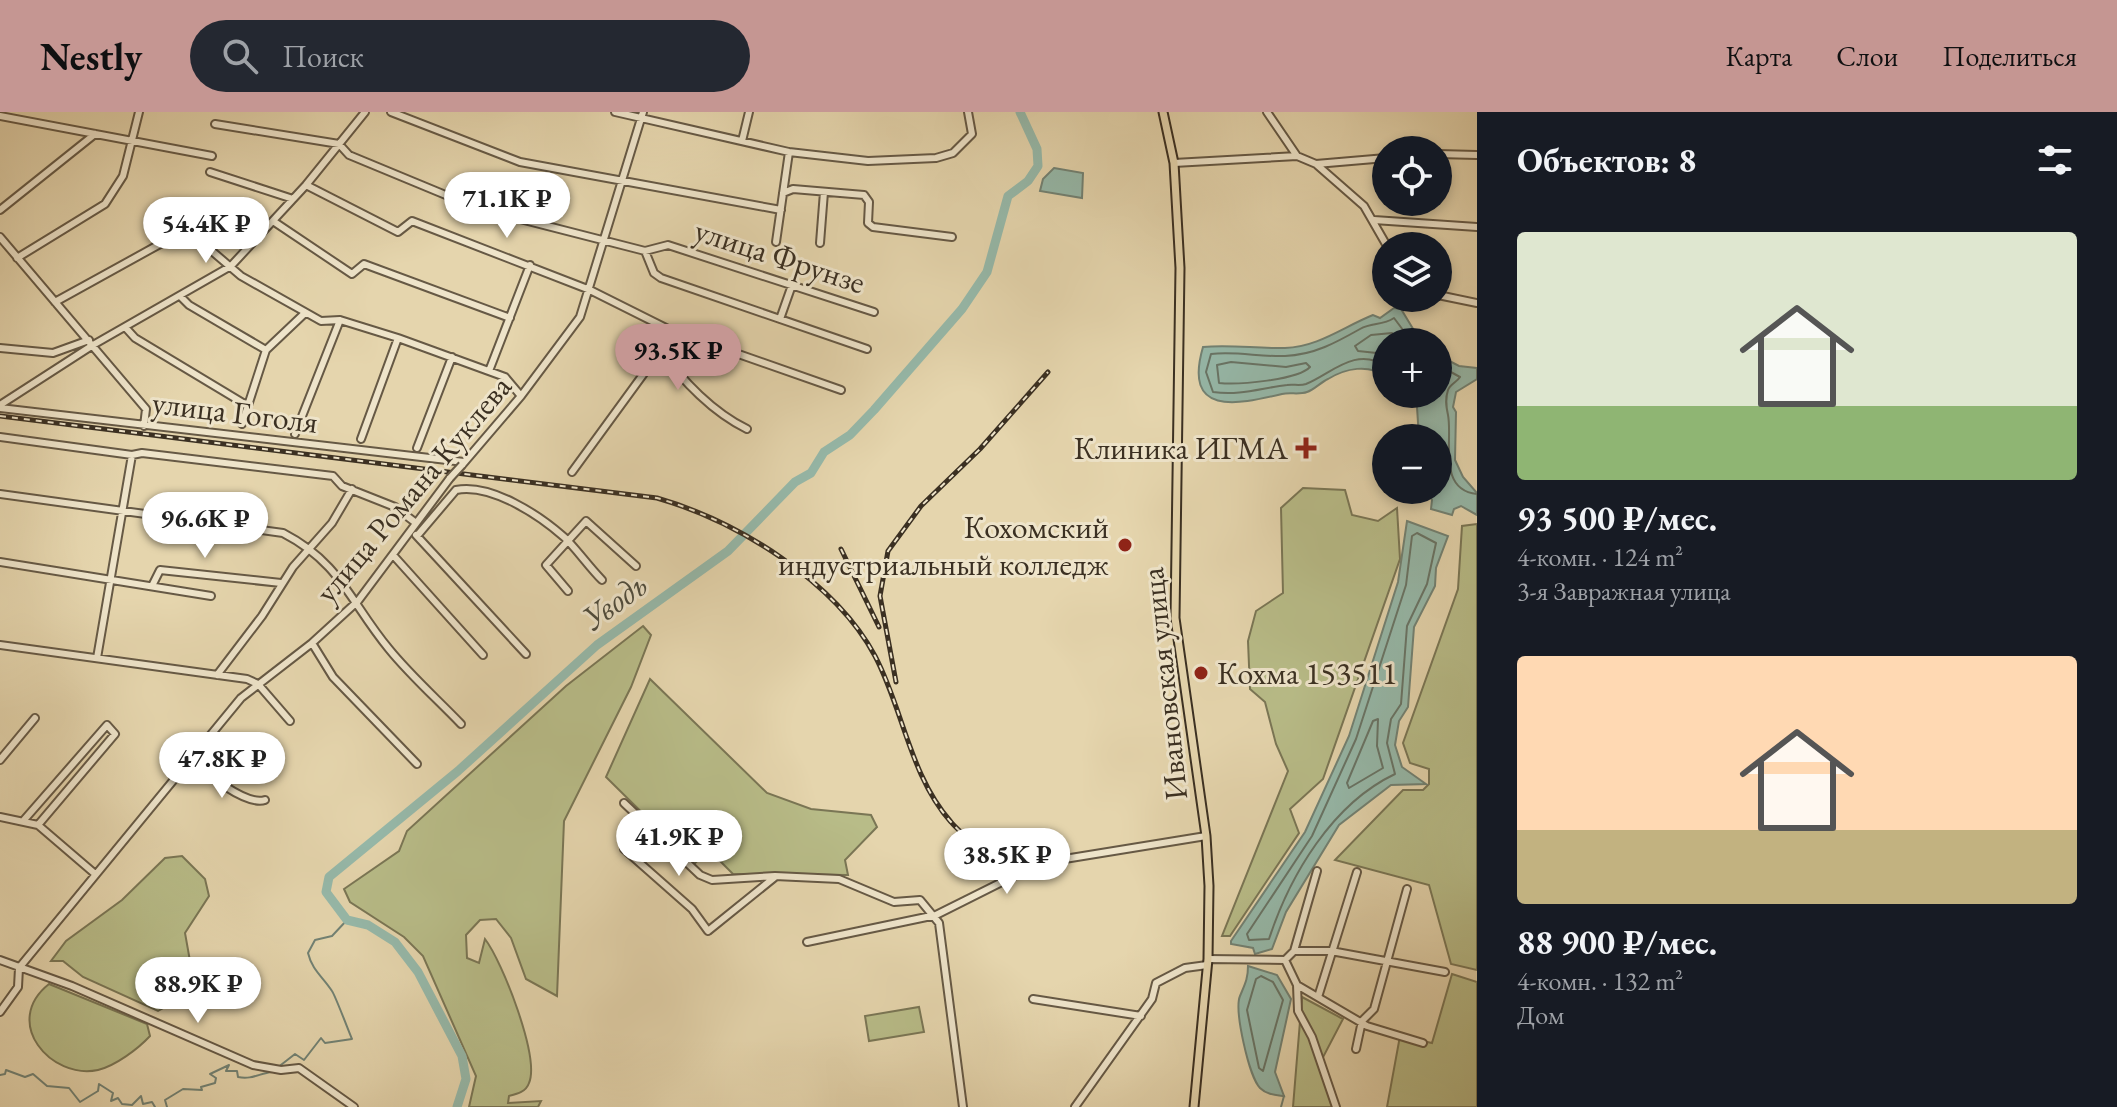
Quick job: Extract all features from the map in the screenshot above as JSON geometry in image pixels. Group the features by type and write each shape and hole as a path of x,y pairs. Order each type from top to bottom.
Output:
{"main road":[{"name":"Ивановская улица","path":"1163,112 1174,163 1180,268 1175,618 1206,836 1207,962 1194,1107"}],"street":[{"path":"17,258 105,204 123,176 139,112"},
{"path":"0,348 53,353 91,342 181,297 231,266 306,185 365,112"},
{"path":"391,112 520,162 781,210"},
{"path":"615,112 643,115 789,152 868,161 936,158 953,153 972,134 968,112"},
{"path":"742,141 749,112"},
{"path":"1267,112 1297,156"},
{"name":"улица Романа Куклева","path":"0,1012 18,987 19,968 94,873 241,698 312,643 358,601 450,478 572,331 590,290 643,115"},
{"path":"0,116 212,156"},
{"name":"улица Фрунзе","path":"215,124 339,144 349,155 477,208 645,251 668,245 874,312"},
{"path":"0,210 95,134"},
{"path":"776,242 789,152"},
{"path":"1452,154 1477,155"},
{"path":"1174,163 1297,156 1316,164 1364,206 1380,232"},
{"path":"1316,164 1372,159"},
{"path":"210,172 293,199"},
{"path":"306,185 398,232 412,221 590,290 670,330 841,390"},
{"path":"783,193 793,189 864,195 869,202 868,223 873,227 952,237"},
{"path":"820,243 824,192"},
{"path":"1374,220 1477,227"},
{"path":"273,221 352,274 364,264 510,318"},
{"path":"55,302 180,233 199,240 241,276 321,321 340,320 452,357 505,377 521,396"},
{"path":"0,237 146,409 144,426"},
{"path":"645,251 654,273 661,278 867,349"},
{"path":"489,371 530,265"},
{"path":"780,319 792,285"},
{"path":"181,297 189,305 266,350"},
{"path":"1452,298 1477,303"},
{"path":"242,424 266,350 305,313"},
{"path":"295,434 340,320"},
{"path":"125,327 135,338 248,406"},
{"path":"572,472 661,350 670,330"},
{"path":"361,439 398,338"},
{"path":"0,406 91,342"},
{"path":"661,350 719,412 747,429"},
{"path":"417,448 452,357"},
{"name":"улица Гоголя","path":"0,406 463,463"},
{"path":"0,437 132,455 142,453 333,476 352,489 395,507 413,526 417,536 526,654"},
{"path":"97,658 132,455"},
{"path":"417,536 449,495 461,488 495,496 538,517 568,540 579,558 602,580"},
{"path":"217,675 262,616 281,583 313,548 352,489"},
{"path":"0,494 283,533 313,548 358,601 389,649 461,724"},
{"path":"568,591 546,565 582,523 593,524 636,566"},
{"path":"393,555 483,655"},
{"path":"0,562 211,596"},
{"path":"152,586 160,570 281,583"},
{"path":"312,643 333,677 417,764"},
{"path":"0,645 217,675 258,684 290,721"},
{"path":"0,760 35,718"},
{"path":"24,820 104,725 114,730 38,825"},
{"path":"93,739 103,747"},
{"path":"191,758 201,770 251,801 265,800"},
{"path":"70,766 80,775"},
{"path":"48,792 58,801"},
{"path":"624,803 700,875 712,880 775,876 839,879 894,902 920,900 936,915 963,1107"},
{"path":"0,817 38,825 94,873"},
{"path":"807,942 936,915 1040,863 1206,836"},
{"path":"624,849 692,909 708,931 775,876"},
{"path":"1075,1107 1141,1016 1159,980 1207,962 1285,960 1294,951 1317,871"},
{"path":"1318,997 1357,872"},
{"path":"1356,1049 1362,1021 1374,1009 1407,889"},
{"path":"1294,951 1331,951 1445,972"},
{"path":"0,960 72,986 253,1065 281,1070 299,1068 354,1107"},
{"path":"1285,960 1285,968 1297,985 1367,1026 1423,1043"},
{"path":"1297,985 1298,1011 1312,1037 1336,1107"},
{"path":"1033,999 1141,1016"}],"green space":[{"path":"1303,488 1345,490 1352,515 1378,521 1397,508 1400,559 1323,779 1290,809 1299,833 1230,936 1222,936 1288,771 1276,744 1265,702 1250,689 1248,641 1256,611 1283,593 1281,508"},
{"path":"1477,524 1477,970 1451,964 1429,885 1335,860 1403,790 1423,790 1429,784 1429,769 1410,763 1403,743 1458,589 1462,526"},
{"path":"643,626 651,635 631,687 564,821 557,996 526,979 511,938 496,919 480,920 466,935 467,958 479,963 485,939 492,950 518,1010 524,1032 531,1070 529,1083 523,1091 509,1096 508,1103 541,1101 538,1107 469,1107 476,1076 423,956 404,937 350,902 344,889 399,851 407,831 566,686"},
{"path":"650,679 767,793 811,809 871,815 877,827 845,860 848,875 733,874 709,850 694,864 606,777"},
{"path":"182,856 205,879 209,896 185,933 190,961 181,998 158,1011 83,977 63,961 51,961 66,941 122,900 165,858"},
{"path":"1452,974 1477,982 1477,1107 1387,1107 1400,1036 1432,1043"},
{"path":"49,984 147,1024 150,1036 105,1068 80,1071 64,1066 49,1057 31,1031 30,1015 35,999"},
{"path":"1302,997 1343,1019 1321,1061 1336,1107 1293,1107"},
{"path":"919,1007 924,1032 869,1041 865,1016"}],"water":[{"path":"1054,168 1083,173 1082,198 1040,191 1043,179"},
{"path":"185,199 200,210 201,218 194,227 182,222 172,211 177,200"},
{"path":"1388,312 1403,312 1413,328 1372,328 1372,370 1350,370 1335,375 1304,393 1285,393 1247,401 1218,400 1207,395 1200,385 1203,347 1297,347 1373,315 1380,318"},
{"path":"1452,362 1477,368 1477,379 1456,392 1453,407 1456,412 1455,460 1463,477 1477,493 1477,515 1461,506 1454,509 1452,515 1431,509 1432,504 1452,504 1452,424 1418,424 1417,408 1452,408"},
{"path":"1407,521 1448,536 1436,568 1435,586 1414,627 1408,707 1399,721 1395,745 1402,767 1426,784 1391,785 1339,825 1286,912 1272,949 1255,954 1253,948 1231,944 1231,941 1305,832 1349,736 1398,582"},
{"path":"1248,966 1277,975 1291,999 1275,1072 1284,1096 1260,1088 1247,1058 1239,1004"}],"waterway":[{"name":"Уводь","path":"457,1107 466,1079 462,1056 418,972 395,942 368,925 347,920 326,892 329,877 458,771 597,645 728,551 795,482 811,473 824,452 850,435 874,410 962,309 987,272 1008,196 1028,181 1038,166 1037,149 1020,112"},
{"path":"277,1068 295,1054 304,1060 321,1038 325,1043 352,1039 334,994 315,969 308,953 315,940 332,936 347,920"},
{"path":"167,1107 165,1100 183,1089 202,1090 201,1087 215,1083 216,1078 210,1074 229,1065 226,1071 237,1071 238,1077 248,1078 272,1072"},
{"path":"0,1075 5,1074 6,1070 25,1077 33,1074 47,1086 69,1088 80,1102 98,1091 99,1084 113,1093 111,1101 118,1098 122,1104 132,1105 141,1096 143,1104 152,1102 155,1107"},
{"path":"1281,1107 1284,1096"}],"railway":[{"path":"896,682 880,596 888,551 921,506 980,449 1048,372"},
{"path":"0,416 657,498 688,508 751,538 810,579 835,603 875,656 916,763 937,804 955,827 992,858"},
{"path":"841,549 879,627"}],"place":[{"name":"Клиника ИГМА","path":"1306,448"},
{"name":"Кохомский индустриальный колледж","path":"1125,545"},
{"name":"Кохма 153511","path":"1201,673"}]}
